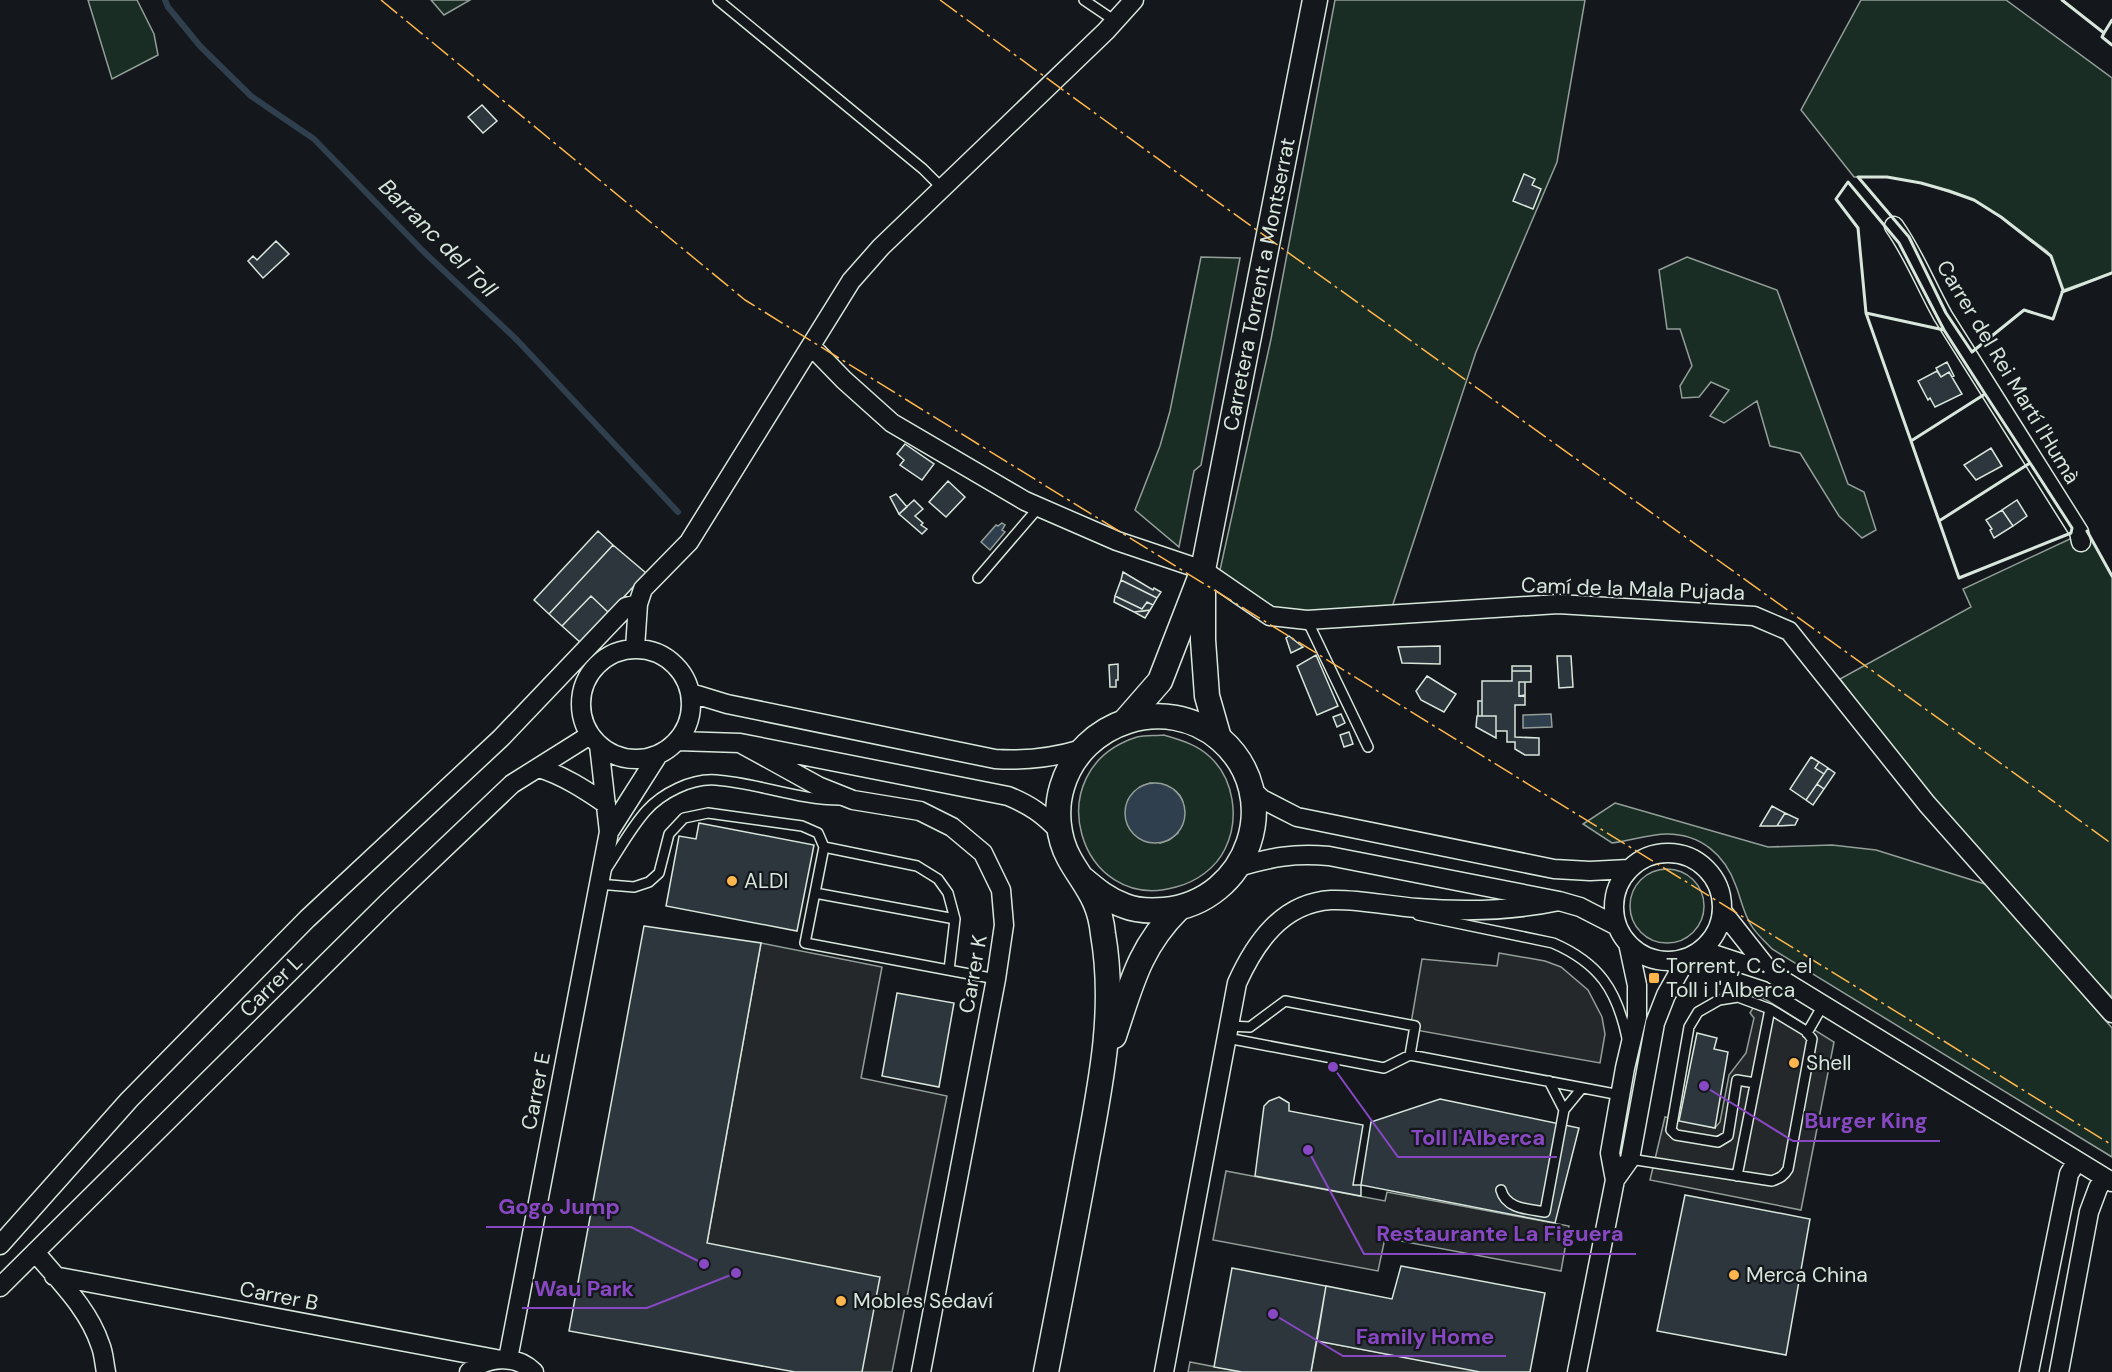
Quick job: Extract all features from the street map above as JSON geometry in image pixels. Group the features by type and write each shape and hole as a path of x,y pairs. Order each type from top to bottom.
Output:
{"main road":[{"name":"Carretera Torrent a Montserrat","path":"1203,570 1315,0"},
{"path":"1126,720 1160,681 1203,570"},
{"path":"1203,570 1203,640 1207,696 1219,738"},
{"path":"1083,879 1103,896 1127,907 1152,911 1179,909 1202,900 1222,886 1238,867 1250,842 1254,816 1251,789 1244,770 1219,738 1198,725 1175,717 1150,716 1126,720 1102,732 1082,749 1069,768 1061,788 1058,810 1060,832 1068,857 1096,904 1103,934 1108,986 1105,1061"},
{"path":"1046,1372 1105,1061 1140,960 1157,932 1179,909"}],"street":[{"path":"635,648 638,604 643,589 689,542 851,281 881,247 943,189 1134,0"},
{"name":"Carrer del Rei Martí l'Humà","path":"1894,226 1908,247 1943,316 2079,532 2081,542"},
{"name":"Camí de la Mala Pujada","path":"811,346 844,380 892,423 948,457 1039,507 1117,541 1203,570 1270,616 1307,620 1558,604 1754,616 1789,631 1927,804 2112,1013"},
{"path":"0,1245 129,1100 307,919 501,738 626,606 638,604"},
{"path":"609,832 658,755 678,741 692,712 691,693 687,681 676,665 654,651 635,648 615,652 594,667 584,683 580,702 584,726 594,740 612,755 631,760 658,755"},
{"path":"691,693 727,704 995,759 1053,758 1082,749"},
{"path":"594,740 609,832"},
{"name":"Carrer L","path":"0,1287 388,902 512,784 594,740"},
{"path":"678,741 740,743 1008,796 1030,805 1044,815 1060,832"},
{"name":"Carrer K","path":"740,743 818,786 852,800 920,811 952,827 983,852 1001,891 1004,925 996,979 921,1372"},
{"path":"539,768 562,776 606,804"},
{"path":"1251,789 1262,799 1297,817 1554,868 1590,871 1629,869"},
{"name":"Carrer E","path":"502,1359 609,832"},
{"path":"1615,1180 1630,1159 1655,1023 1666,995 1694,954 1716,933 1722,911 1721,894 1715,879 1705,866 1691,857 1674,852 1658,853 1642,858 1620,881 1614,896 1613,911 1617,926 1628,943 1640,954 1655,960 1671,961 1694,954 1771,974 2108,1180 2098,1188 2089,1212 2059,1372"},
{"path":"1238,867 1267,859 1300,854 1329,856 1559,901 1580,907 1617,926"},
{"path":"1164,1372 1237,983 1249,956 1262,937 1280,920 1304,907 1329,900 1457,911 1533,907 1559,901"},
{"path":"1722,911 1771,974"},
{"path":"1577,1372 1615,1180 1610,1153 1636,1017 1637,985 1628,943"},
{"path":"2029,1372 2068,1174 2078,1161"},
{"path":"35,1252 81,1305 102,1347 106,1372"},
{"name":"Carrer B","path":"54,1276 502,1359 532,1370"},
{"path":"469,1372 483,1363 502,1359"},
{"path":"532,1370 550,1372"}],"lane":[{"path":"718,0 923,169 943,189"},
{"path":"1084,0 1115,21"},
{"path":"978,578 1039,507"},
{"path":"1307,620 1368,747"},
{"path":"852,800 818,800 714,780 691,783 666,794 646,810 598,882 634,887 649,882 659,873 669,834 684,818 708,813 802,826 818,833 824,847 805,943 996,979"},
{"path":"824,847 917,866 938,879 948,894 955,919 949,970"},
{"path":"815,893 955,919"},
{"path":"1396,907 1422,917 1553,943 1573,952 1592,965 1606,980 1616,1000 1629,1048"},
{"path":"1630,1159 1772,1181 1785,1174 1788,1169 1812,1039 1807,1033 1770,1009 1738,997 1719,1000 1698,1012 1689,1026 1671,1130 1676,1135 1718,1142 1728,1136 1737,1080 1755,1083"},
{"path":"1228,1032 1250,1027 1285,1001 1415,1026 1410,1055"},
{"path":"1807,1033 1823,1005"},
{"path":"1737,1176 1770,1009"},
{"path":"1228,1032 1384,1068 1410,1055 1620,1095"},
{"path":"1549,1082 1564,1110"},
{"path":"1502,1190 1503,1198 1511,1205 1545,1212 1564,1110 1582,1088"}],"green space":[{"path":"88,0 137,0 154,34 158,55 112,79"},
{"path":"431,0 470,0 444,15"},
{"path":"1335,0 1585,0 1557,162 1476,352 1391,610 1294,615 1276,610 1254,598 1220,570 1271,339"},
{"path":"1861,0 2006,0 2112,78 2112,273 2063,290 2051,256 2047,251 1974,200 1921,183 1887,177 1854,177 1801,110"},
{"path":"1201,257 1240,258 1201,465 1194,471 1179,547 1135,510 1160,446 1170,411"},
{"path":"1687,257 1777,290 1848,484 1864,492 1876,530 1862,538 1839,516 1800,453 1770,446 1757,401 1724,423 1710,416 1729,390 1711,382 1699,397 1682,398 1680,386 1692,366 1680,329 1667,329 1659,270"},
{"path":"2087,531 2112,576 2112,997 2046,932 1901,761 1840,679 1971,607 1963,589"},
{"path":"1164,735 1193,745 1217,765 1229,787 1233,812 1232,825 1225,849 1205,873 1191,882 1176,887 1142,890 1115,880 1094,860 1082,834 1079,806 1086,778 1105,754 1137,737","holes":["1150,783 1175,790 1183,806 1178,833 1160,843 1128,800 1140,787"]},
{"path":"1615,803 1768,847 1832,845 1876,850 1988,885 2112,1028 2112,1157 1772,949 1748,920 1736,886 1725,865 1710,848 1701,842 1667,834 1612,843 1583,824"},
{"path":"1667,869 1681,872 1693,880 1701,892 1704,906 1701,920 1693,932 1681,940 1667,943 1653,940 1641,932 1633,920 1630,906 1633,892 1641,880 1653,872"}],"shaded area":[{"path":"761,943 882,967 861,1078 947,1096 892,1372 862,1372 707,1243"},
{"path":"1499,953 1545,961 1561,967 1588,990 1602,1017 1605,1034 1600,1063 1410,1029 1422,959 1497,966"},
{"path":"1760,996 1834,1042 1801,1210 1650,1180 1665,1117 1715,1128 1720,1122 1729,1075 1746,1053 1754,1018 1750,1013"},
{"path":"1226,1171 1385,1201 1387,1192 1569,1226 1561,1271 1385,1238 1378,1271 1213,1240"},
{"path":"1317,1341 1474,1370 1474,1372 1311,1372"},
{"path":"1190,1362 1242,1372 1188,1372"}],"water":[{"path":"1002,523 1005,525 1002,530 1005,532 990,550 981,542 996,525"},
{"path":"1551,714 1552,727 1523,728 1523,715"},
{"path":"1155,783 1172,788 1180,796 1185,813 1180,830 1172,838 1155,843 1138,838 1130,830 1125,813 1130,796 1138,788"}],"building":[{"path":"482,105 497,121 483,133 468,117"},
{"path":"1524,174 1535,179 1532,185 1541,189 1533,209 1513,201"},
{"path":"276,241 289,254 263,278 248,261 253,256 257,260"},
{"path":"1947,362 1954,376 1952,377 1949,372 1941,377 1936,368"},
{"path":"1937,371 1941,377 1949,372 1962,394 1935,407 1930,398 1928,400 1918,381"},
{"path":"905,444 934,464 922,480 900,465 904,460 897,454"},
{"path":"1991,448 2002,466 1976,480 1964,465"},
{"path":"948,481 965,497 946,517 929,502"},
{"path":"896,494 907,507 899,514 890,497"},
{"path":"914,500 923,509 915,516 927,529 922,534 899,514"},
{"path":"2017,500 2027,516 2013,526 2002,510"},
{"path":"2002,510 2013,526 1994,538 1990,530 1992,529 1986,520"},
{"path":"598,531 613,545 549,614 534,600"},
{"path":"613,545 646,573 609,613 591,596 562,626 549,614"},
{"path":"1123,572 1153,590 1154,588 1161,592 1157,598 1121,580"},
{"path":"1121,580 1157,598 1153,605 1147,602 1142,609 1115,596"},
{"path":"591,596 609,613 581,643 562,626"},
{"path":"1115,596 1142,609 1147,602 1153,605 1150,610 1134,612 1114,602"},
{"path":"1150,610 1145,618 1134,612 1144,611"},
{"path":"1289,636 1303,647 1291,653 1286,638"},
{"path":"1440,646 1440,664 1402,663 1398,647"},
{"path":"1316,655 1338,706 1317,715 1297,666"},
{"path":"1557,656 1571,656 1573,687 1559,688"},
{"path":"1118,664 1116,687 1110,687 1109,665"},
{"path":"1512,666 1531,666 1531,671 1512,671"},
{"path":"1512,671 1531,671 1531,682 1519,682 1519,696 1525,695 1525,705 1515,705 1515,737 1539,738 1539,755 1525,755 1515,749 1515,742 1507,742 1507,731 1496,731 1496,716 1482,716 1482,681 1512,681"},
{"path":"1427,676 1456,694 1444,712 1421,700 1416,691"},
{"path":"1519,682 1525,682 1525,695 1519,696"},
{"path":"1478,701 1482,701 1482,716 1478,716"},
{"path":"1341,714 1345,723 1337,727 1333,717"},
{"path":"1477,716 1496,716 1496,738 1476,727"},
{"path":"1349,732 1353,744 1344,747 1340,735"},
{"path":"1811,757 1819,762 1815,768 1824,774 1806,800 1790,789"},
{"path":"1819,762 1828,768 1824,774 1815,768"},
{"path":"1828,768 1835,773 1824,789 1817,784"},
{"path":"1817,784 1824,789 1813,805 1806,800"},
{"path":"1772,806 1785,813 1777,826 1760,826"},
{"path":"1785,813 1798,819 1795,825 1777,826"},
{"path":"699,823 814,845 797,931 666,906 679,836 696,839"},
{"path":"644,926 761,943 707,1243 880,1277 862,1372 795,1372 569,1331"},
{"path":"897,993 954,1003 939,1087 882,1076"},
{"path":"1697,1033 1717,1038 1714,1049 1728,1052 1715,1128 1679,1121"},
{"path":"1279,1097 1289,1103 1289,1111 1363,1125 1353,1185 1361,1185 1361,1196 1255,1176 1264,1106"},
{"path":"1440,1099 1579,1128 1555,1223 1361,1185 1371,1122"},
{"name":"Merca China","path":"1685,1195 1810,1219 1786,1355 1657,1331"},
{"path":"1401,1266 1545,1293 1530,1372 1480,1372 1317,1341 1326,1286 1392,1299"},
{"path":"1232,1268 1326,1286 1311,1372 1242,1372 1214,1367"}],"waterway":[{"name":"Barranc del Toll","path":"165,0 168,7 200,46 251,96 314,139 424,252 517,340 678,512"}],"wall":[{"path":"2062,0 2104,33 2112,20"},
{"path":"2104,33 2102,37 2112,45"},
{"path":"1858,177 1887,177 1921,183 1974,200 2001,217 2051,256 2063,290 2053,319 2024,310 1972,352 1946,313 1909,237 1858,177"},
{"path":"1848,182 1899,243 1944,330 1866,313 1858,228 1836,199 1848,182"},
{"path":"2062,292 2112,273"},
{"path":"1866,313 1944,330 1985,394 1911,441 1866,313"},
{"path":"1985,394 2030,463 1939,521 1911,441 1985,394"},
{"path":"2030,463 2072,528 2071,533 1959,578 1939,521 2030,463"},
{"path":"2087,531 2112,576"}],"power":[{"path":"381,0 745,300 2112,1145"},
{"path":"940,0 2112,844"}],"place":[{"name":"ALDI","path":"732,881"},
{"name":"Torrent, C. C. el Toll i l'Alberca","path":"1654,978"},
{"name":"Shell","path":"1794,1063"},
{"name":"Toll l'Alberca","path":"1333,1067"},
{"name":"Burger King","path":"1704,1086"},
{"name":"Restaurante La Figuera","path":"1308,1150"},
{"name":"Gogo Jump","path":"704,1264"},
{"name":"Wau Park","path":"736,1273"},
{"name":"Merca China","path":"1734,1275"},
{"name":"Mobles Sedaví","path":"841,1301"},
{"name":"Family Home","path":"1273,1314"}]}
